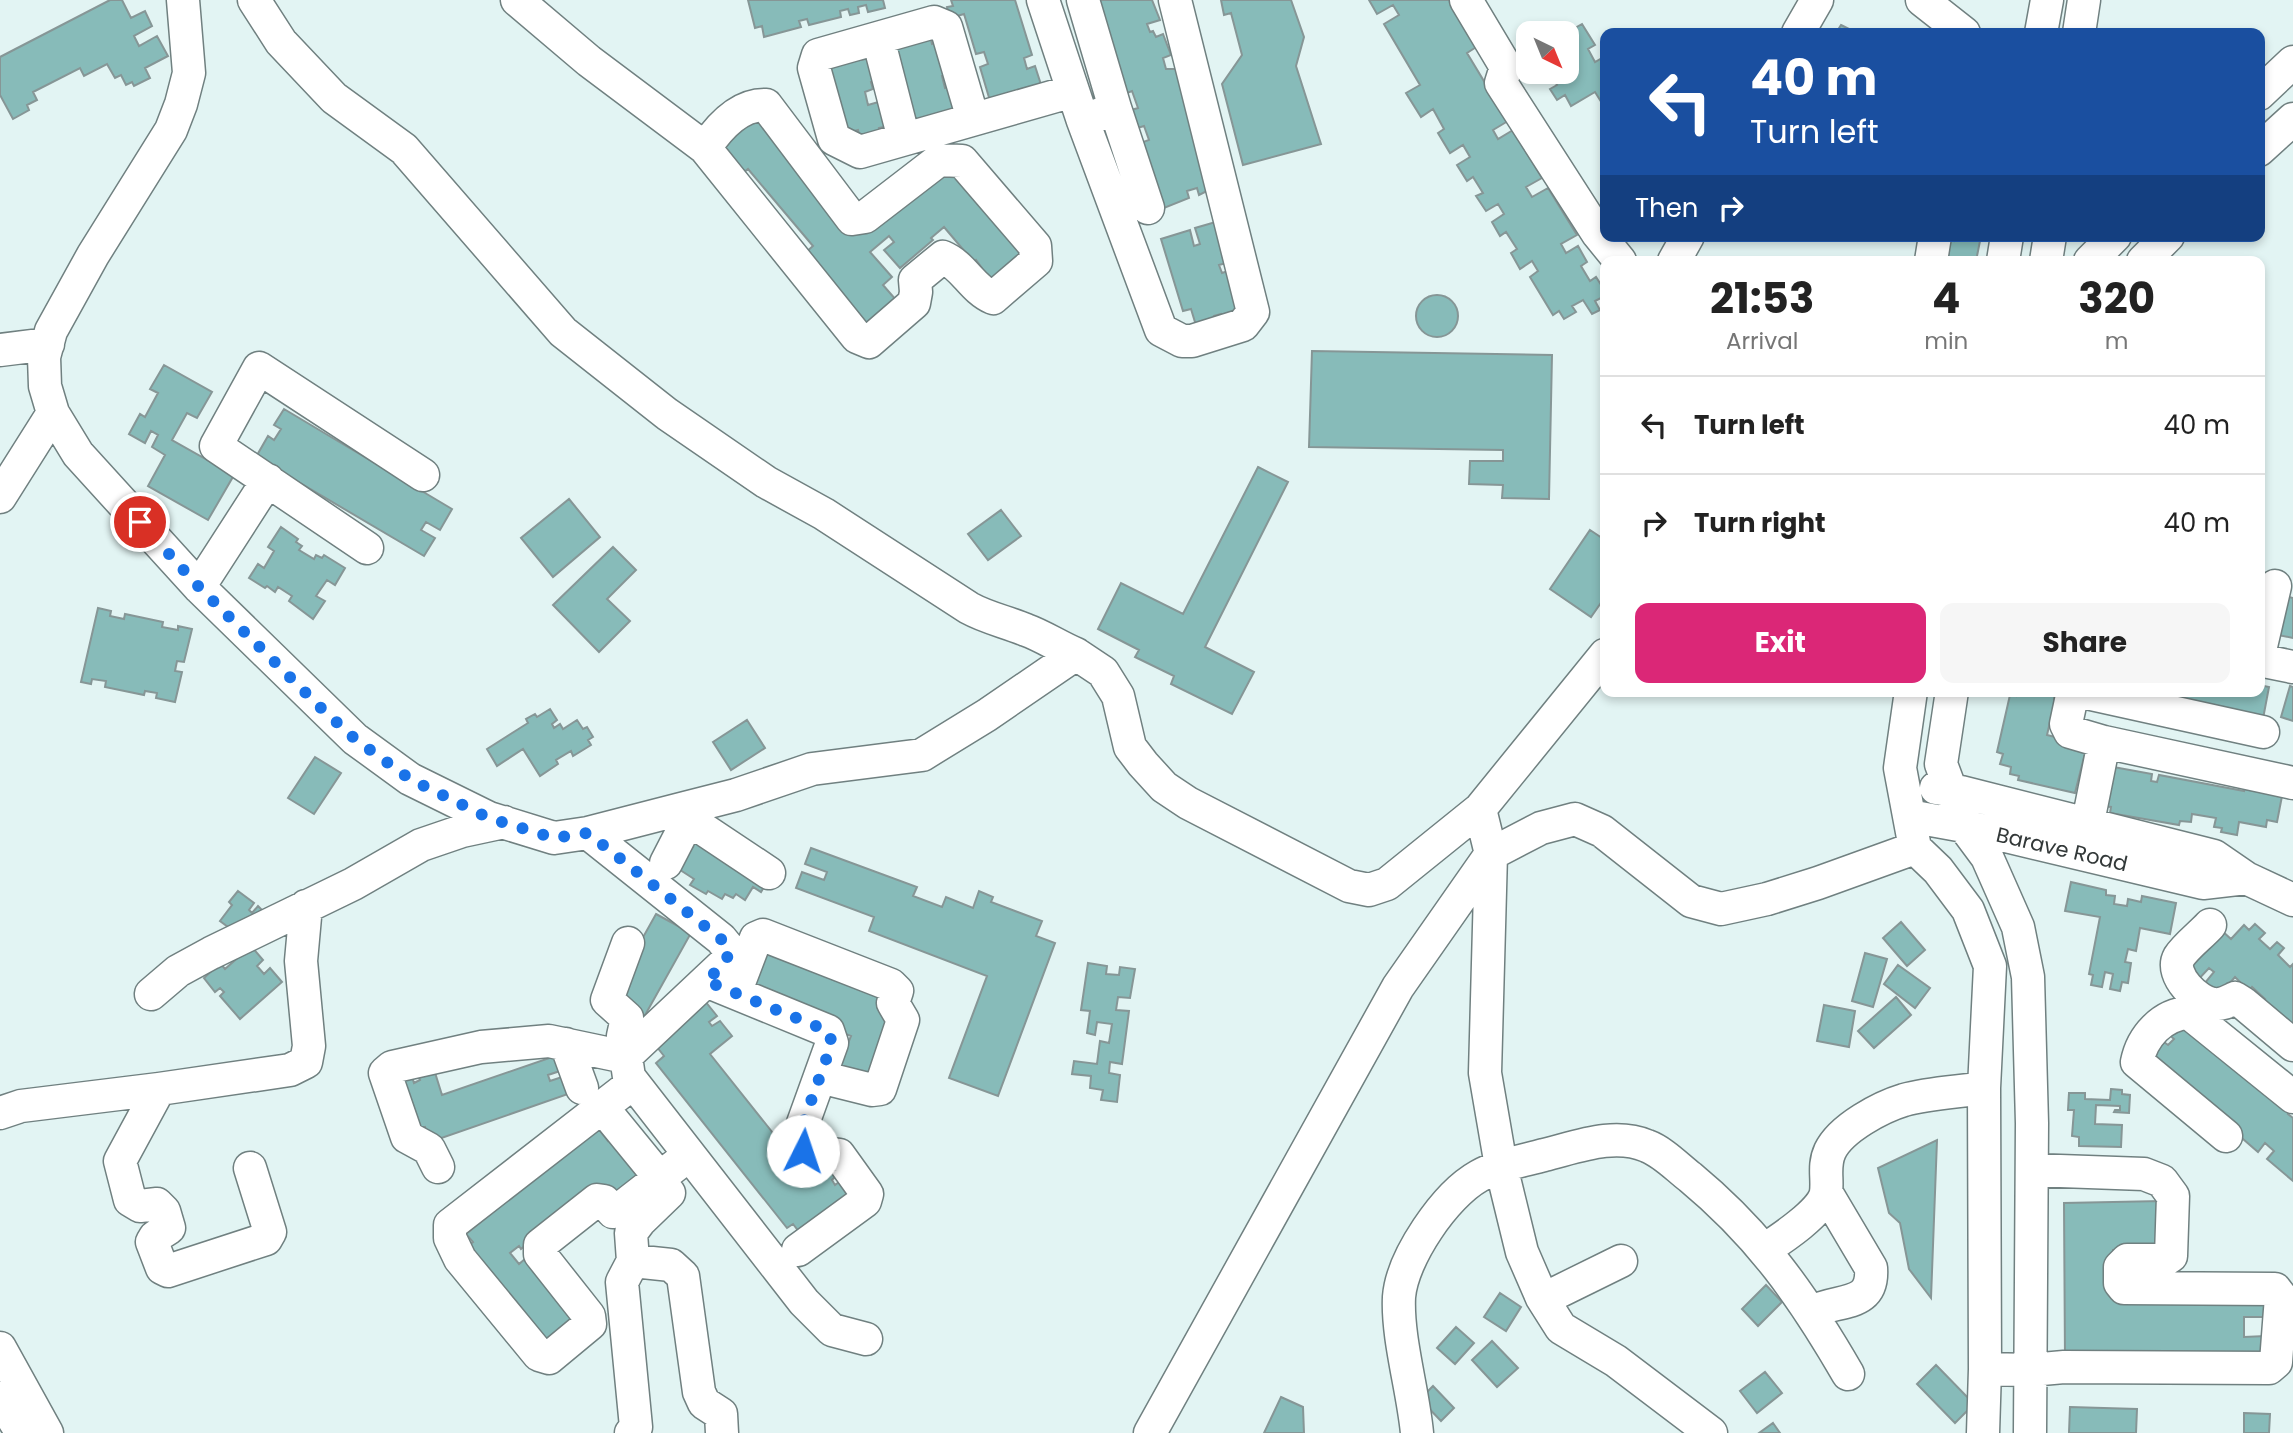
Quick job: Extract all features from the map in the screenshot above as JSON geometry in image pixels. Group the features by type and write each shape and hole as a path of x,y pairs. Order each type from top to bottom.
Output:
{"street":[{"path":"183,0 189,73 181,104 171,130 93,255 51,331 44,357 45,386 52,412 78,454 199,587 355,739 410,779 489,818 554,838 684,819 736,794 812,769 922,755 1076,654"},
{"path":"254,0 281,43 334,98 404,149 563,332 667,414 765,482 824,514 969,608 1030,631 1049,643 1076,654 1103,672 1118,696 1130,747 1164,787 1188,803 1349,886 1370,890 1387,884 1480,809 1600,661"},
{"path":"517,0 589,61 705,148 856,337 869,342 914,303 915,280 943,257 954,261 983,293 993,298 1036,261 1035,246 962,161 939,160 865,217 852,219 766,105 753,104 720,126 705,148"},
{"path":"1148,208 1085,7 1047,12 1083,121 1161,330 1182,341 1192,341 1243,325 1253,312 1175,0"},
{"path":"1189,0 1267,273"},
{"path":"1466,0 1506,67 1501,83 1600,236"},
{"path":"1801,28 1816,0"},
{"path":"1922,0 1958,28"},
{"path":"2042,28 2047,0"},
{"path":"2080,28 2084,0"},
{"path":"973,119 946,27 934,22 818,55 814,68 834,139 860,152 1073,91"},
{"path":"877,38 904,139"},
{"path":"2265,88 2293,62"},
{"path":"2265,91 2293,111"},
{"path":"1083,121 1115,107"},
{"path":"2265,144 2293,118"},
{"path":"1605,242 1616,256"},
{"path":"2095,256 2109,242"},
{"path":"2148,256 2162,242"},
{"path":"0,350 48,344"},
{"path":"367,548 216,446 259,368 422,475"},
{"path":"0,497 52,412"},
{"path":"199,587 268,480"},
{"path":"2265,632 2276,586"},
{"path":"2265,659 2293,667"},
{"path":"1910,697 1900,768 1915,848 1938,870 1968,910 1990,966 1984,1088 1983,1433"},
{"path":"1951,697 1941,764 1971,835 1987,857 2018,927 2028,977 2032,1123 2030,1433"},
{"path":"2073,697 2066,724 2070,732 2104,742 2293,783"},
{"path":"2103,697 2263,732"},
{"path":"2081,854 2104,742"},
{"name":"Barave Road","path":"1903,785 1952,790 2214,856 2246,878 2293,900"},
{"path":"1480,809 1491,854 1485,1073 1502,1166 1522,1252 1545,1302 1561,1328 1616,1361 1711,1433"},
{"name":"Barave Road","path":"1909,816 1971,835 2081,854 2203,883 2246,878"},
{"path":"666,863 684,819"},
{"path":"684,819 769,873"},
{"path":"1150,1433 1398,987 1491,854 1541,828 1575,819 1602,831 1692,901 1721,909 1767,899 1818,883 1915,848"},
{"path":"151,994 178,971 354,884 421,845 462,831 504,822"},
{"path":"588,833 721,939 730,950 725,963 706,981 629,1070 592,1098 450,1225 450,1238 460,1259 538,1355 550,1358 590,1324 589,1316 540,1255 540,1245 597,1200 604,1201 613,1212 617,1211 660,1178 693,1160"},
{"path":"1938,870 1971,835"},
{"path":"0,1113 21,1107 290,1070 306,1062 309,1046 301,961 306,906"},
{"path":"2210,925 2179,958 2177,970 2180,980 2205,1002 2224,1004 2235,998 2293,1045"},
{"path":"736,993 756,938 763,934 891,985 897,991 893,1003 903,1020 880,1089 872,1090 820,1077"},
{"path":"628,943 607,1000 635,1020 623,1036 629,1070 693,1160 804,1302 832,1330 866,1339"},
{"path":"706,981 828,1031 832,1043 797,1140 803,1151 839,1156 867,1194 865,1201 798,1250"},
{"path":"2226,1136 2137,1062 2140,1046 2159,1024 2177,1014 2189,1013 2293,1097"},
{"path":"438,1167 429,1149 407,1137 385,1073 391,1067 481,1047 550,1041 566,1044 629,1070"},
{"path":"566,1044 592,1098 660,1178"},
{"path":"1764,1250 1822,1205 1826,1192 1825,1164 1832,1148 1866,1117 1904,1100 1984,1088"},
{"path":"159,1089 120,1161 130,1200 140,1206 157,1204 164,1211 169,1228 152,1242 162,1268 168,1271 267,1239 270,1232 250,1168"},
{"path":"1984,1124 2032,1123"},
{"path":"1417,1433 1414,1399 1402,1335 1399,1296 1409,1259 1447,1203 1477,1177 1502,1166 1595,1142 1625,1139 1649,1146 1712,1196 1764,1250 1812,1312 1848,1374"},
{"path":"631,1433 636,1427 622,1282 633,1261 631,1233 693,1160"},
{"path":"1985,1369 2269,1368 2276,1362 2281,1297 2275,1289 2124,1288 2120,1283 2120,1266 2127,1260 2165,1260 2171,1256 2173,1196 2162,1181 2144,1174 2032,1170"},
{"path":"1812,1312 1823,1306 1845,1304 1864,1294 1872,1282 1871,1268 1826,1192"},
{"path":"633,1261 671,1265 682,1276 699,1392 704,1403 721,1414 722,1433"},
{"path":"1545,1302 1556,1293 1621,1261"},
{"path":"0,1348 47,1433"},
{"path":"0,1398 22,1433"}],"building":[{"path":"110,0 122,0 131,18 145,11 152,26 134,36 139,46 157,36 168,56 145,68 150,78 134,86 132,82 126,85 121,75 115,78 107,64 84,76 80,68 33,92 37,100 27,105 29,110 13,119 0,95 0,57"},
{"path":"748,0 883,0 885,8 868,12 866,5 858,7 859,13 850,15 848,9 840,11 841,17 809,25 807,19 799,21 801,27 764,37 762,26 755,28"},
{"path":"951,0 1015,0 1032,55 1024,58 1027,69 1035,66 1044,94 990,101 980,67 988,64 984,52 976,54 964,14 950,18 947,7 953,6"},
{"path":"1098,0 1152,0 1160,20 1147,24 1156,37 1163,34 1171,55 1163,58 1166,69 1183,69 1190,126 1198,122 1215,187 1199,195 1197,188 1187,191 1189,198 1159,210 1135,145 1149,140 1144,126 1134,129 1128,111 1138,108 1132,91 1122,95"},
{"path":"1221,0 1291,0 1304,37 1296,66 1321,144 1243,165 1222,84 1242,55 1231,13 1224,15"},
{"path":"1369,0 1454,0 1481,44 1467,53 1508,121 1493,130 1498,139 1513,130 1542,178 1526,187 1532,197 1548,188 1577,235 1561,244 1566,253 1578,246 1587,262 1581,266 1590,281 1596,277 1600,283 1600,298 1595,301 1600,310 1592,314 1583,300 1572,306 1576,312 1564,319 1559,311 1553,315 1530,277 1538,271 1532,261 1520,269 1511,253 1517,249 1506,232 1500,236 1492,222 1504,214 1498,204 1486,211 1476,196 1483,193 1473,177 1467,181 1457,165 1470,157 1463,145 1450,153 1438,133 1444,129 1433,109 1421,117 1406,93 1420,85 1384,24 1399,15 1393,5 1377,14"},
{"path":"1582,24 1595,45 1588,49 1595,62 1600,59 1600,100 1595,92 1571,106 1565,95 1557,100 1550,89 1557,85 1579,84 1579,26"},
{"path":"929,31 932,44 946,40 948,74 942,76 945,88 958,84 964,108 908,122 890,51 900,48 898,40"},
{"path":"857,50 860,60 871,58 876,81 871,82 873,89 865,92 868,105 882,101 888,126 879,128 881,136 861,142 858,130 836,136 827,58"},
{"path":"749,112 785,139 857,232 945,167 984,201 1017,242 1013,245 1026,260 983,286 974,275 982,268 976,260 968,267 960,258 966,253 944,227 900,268 884,250 894,242 889,236 870,252 892,277 883,285 897,301 856,331 805,253 813,246 748,169 743,173 721,147"},
{"path":"1219,221 1226,263 1219,265 1222,273 1228,271 1241,319 1225,324 1221,314 1214,316 1217,326 1198,332 1191,309 1183,311 1161,239 1190,230 1194,246 1200,244 1195,228"},
{"path":"1941,242 1980,242 1977,256 1939,256"},
{"path":"1437,295 1452,301 1458,316 1452,331 1437,337 1422,331 1416,316 1422,301"},
{"path":"1312,351 1552,355 1549,499 1502,498 1503,485 1469,484 1470,461 1503,461 1503,450 1309,447"},
{"path":"164,365 212,392 197,418 187,413 172,440 234,475 208,520 148,486 165,455 152,447 158,435 151,431 145,443 129,434 140,414 145,417 158,393 150,389"},
{"path":"284,409 452,509 440,530 426,522 421,530 435,538 424,556 256,457 268,436 274,440 281,429 274,425"},
{"path":"1258,467 1288,482 1205,647 1254,672 1232,714 1171,684 1174,676 1135,657 1139,650 1098,629 1121,583 1183,614"},
{"path":"569,499 600,537 553,577 521,538"},
{"path":"1001,510 1021,536 988,560 968,534"},
{"path":"281,527 298,539 296,542 302,546 299,550 314,559 316,555 322,558 324,555 345,568 335,585 327,580 316,596 325,601 313,619 289,601 292,596 278,587 275,592 249,578 258,564 264,568 274,551 268,547"},
{"path":"1590,530 1600,537 1600,604 1591,617 1550,589"},
{"path":"613,547 636,570 607,599 630,621 599,652 553,605"},
{"path":"2276,594 2293,598 2293,638 2268,633"},
{"path":"98,608 111,611 110,616 124,619 125,614 163,622 162,627 192,629 184,662 177,661 175,671 182,672 175,702 156,698 157,693 145,691 144,695 105,687 106,681 92,679 91,684 81,682"},
{"path":"2265,686 2269,687 2262,724 2152,697 2265,697"},
{"path":"2290,686 2293,687 2293,721 2281,717"},
{"path":"2010,697 2054,697 2059,701 2054,723 2050,722 2047,735 2087,745 2075,793 2018,780 2019,776 2010,774 2011,767 2000,764 2003,754 1997,752"},
{"path":"550,709 557,720 552,724 554,728 560,724 563,729 577,720 583,729 587,727 593,737 588,740 591,745 573,756 571,751 556,760 558,764 540,776 523,749 497,766 487,749 528,723 526,719 535,714 537,717"},
{"path":"747,720 765,748 731,770 713,742"},
{"path":"315,757 341,773 314,814 288,798"},
{"path":"2108,766 2152,774 2151,781 2157,782 2159,775 2282,796 2277,822 2267,820 2266,827 2239,822 2237,835 2221,832 2222,828 2214,827 2216,818 2192,814 2191,822 2180,821 2179,825 2110,813 2111,807 2101,806"},
{"path":"695,832 770,877 761,892 753,887 745,900 736,894 733,898 725,894 722,899 690,885 694,879 674,866 684,849 689,852 693,847 687,843"},
{"path":"811,848 917,887 913,896 942,907 946,897 973,908 979,891 993,897 991,902 1042,921 1036,936 1055,943 998,1096 949,1078 987,976 869,931 874,917 796,888 802,872 824,880 827,872 805,864"},
{"path":"2071,882 2106,890 2106,895 2115,896 2114,904 2127,906 2128,899 2141,902 2142,896 2176,903 2170,934 2140,928 2136,951 2128,949 2125,962 2131,963 2128,983 2122,982 2120,991 2110,989 2113,974 2105,972 2102,987 2091,985 2093,975 2089,974 2100,917 2065,911"},
{"path":"238,891 254,903 249,910 252,913 258,906 262,910 246,930 236,933 220,921"},
{"path":"656,914 691,933 644,1017 609,998"},
{"path":"1901,922 1925,950 1907,966 1883,938"},
{"path":"2255,924 2265,933 2259,939 2270,949 2277,942 2284,948 2278,955 2290,967 2293,964 2293,1033 2289,1021 2272,1006 2265,1013 2258,1006 2265,999 2252,987 2245,995 2243,985 2235,977 2228,985 2232,989 2200,989 2214,972 2209,968 2194,984 2183,974 2221,930 2231,939 2244,925 2249,930"},
{"path":"761,938 891,993 875,1084 837,1070 851,1036 741,991"},
{"path":"251,946 263,960 257,966 264,974 270,968 282,982 240,1019 220,996 224,992 220,988 215,992 204,978 220,963 225,969"},
{"path":"1865,953 1887,959 1873,1007 1852,1001"},
{"path":"1088,963 1107,966 1106,974 1119,975 1120,967 1135,969 1130,998 1118,997 1116,1010 1129,1011 1122,1064 1110,1062 1109,1073 1120,1075 1117,1102 1101,1100 1103,1090 1090,1088 1091,1076 1072,1074 1074,1061 1097,1064 1100,1041 1109,1043 1112,1024 1097,1022 1095,1035 1087,1033 1090,1011 1081,1010"},
{"path":"1898,965 1930,988 1915,1008 1884,984"},
{"path":"1896,997 1911,1015 1874,1048 1858,1031"},
{"path":"705,1001 717,1016 709,1022 712,1026 720,1021 732,1036 710,1054 808,1177 828,1161 838,1174 832,1180 835,1185 843,1179 856,1195 803,1237 793,1224 787,1228 656,1063 664,1056 653,1042"},
{"path":"1824,1005 1855,1011 1849,1047 1817,1041"},
{"path":"2175,1022 2293,1108 2288,1114 2293,1118 2293,1181 2267,1159 2274,1151 2265,1143 2258,1152 2152,1060 2157,1054 2151,1049 2160,1039 2168,1045 2174,1039 2166,1032"},
{"path":"558,1055 563,1070 548,1075 550,1081 565,1076 571,1093 430,1142 425,1127 410,1132 391,1077 410,1071 414,1083 420,1080 416,1069 432,1063 442,1095"},
{"path":"2111,1089 2122,1090 2122,1094 2130,1095 2129,1113 2114,1112 2120,1110 2120,1106 2096,1105 2095,1124 2122,1125 2121,1147 2079,1146 2079,1137 2072,1136 2074,1110 2068,1110 2069,1093 2085,1093 2085,1099 2110,1100"},
{"path":"597,1127 608,1141 612,1137 650,1176 616,1206 535,1237 521,1249 519,1246 510,1253 519,1264 526,1258 585,1318 545,1351 465,1248 473,1242 466,1234 510,1199 504,1191"},
{"path":"1937,1140 1931,1298 1909,1269 1900,1223 1889,1213 1878,1168"},
{"path":"2162,1201 2162,1249 2113,1250 2113,1295 2265,1292 2265,1317 2244,1317 2244,1337 2265,1336 2266,1357 2065,1360 2064,1203"},
{"path":"1766,1285 1782,1302 1758,1326 1742,1309"},
{"path":"1500,1293 1521,1307 1506,1331 1484,1317"},
{"path":"1456,1327 1474,1343 1455,1364 1437,1348"},
{"path":"1492,1341 1518,1368 1497,1387 1472,1360"},
{"path":"1936,1365 1974,1404 1955,1423 1917,1384"},
{"path":"1765,1372 1782,1393 1757,1413 1740,1391"},
{"path":"1433,1386 1454,1408 1441,1421 1420,1399"},
{"path":"1281,1397 1303,1407 1304,1433 1264,1433"},
{"path":"2070,1407 2137,1409 2136,1433 2069,1433"},
{"path":"2244,1413 2270,1414 2269,1433 2244,1433"},
{"path":"1773,1423 1780,1433 1759,1433"}],"route":[{"path":"140,522 199,587 355,739 410,779 489,818 554,838 588,833 721,939 730,950 725,963 706,981 828,1031 832,1043 797,1140 803,1151"}]}
